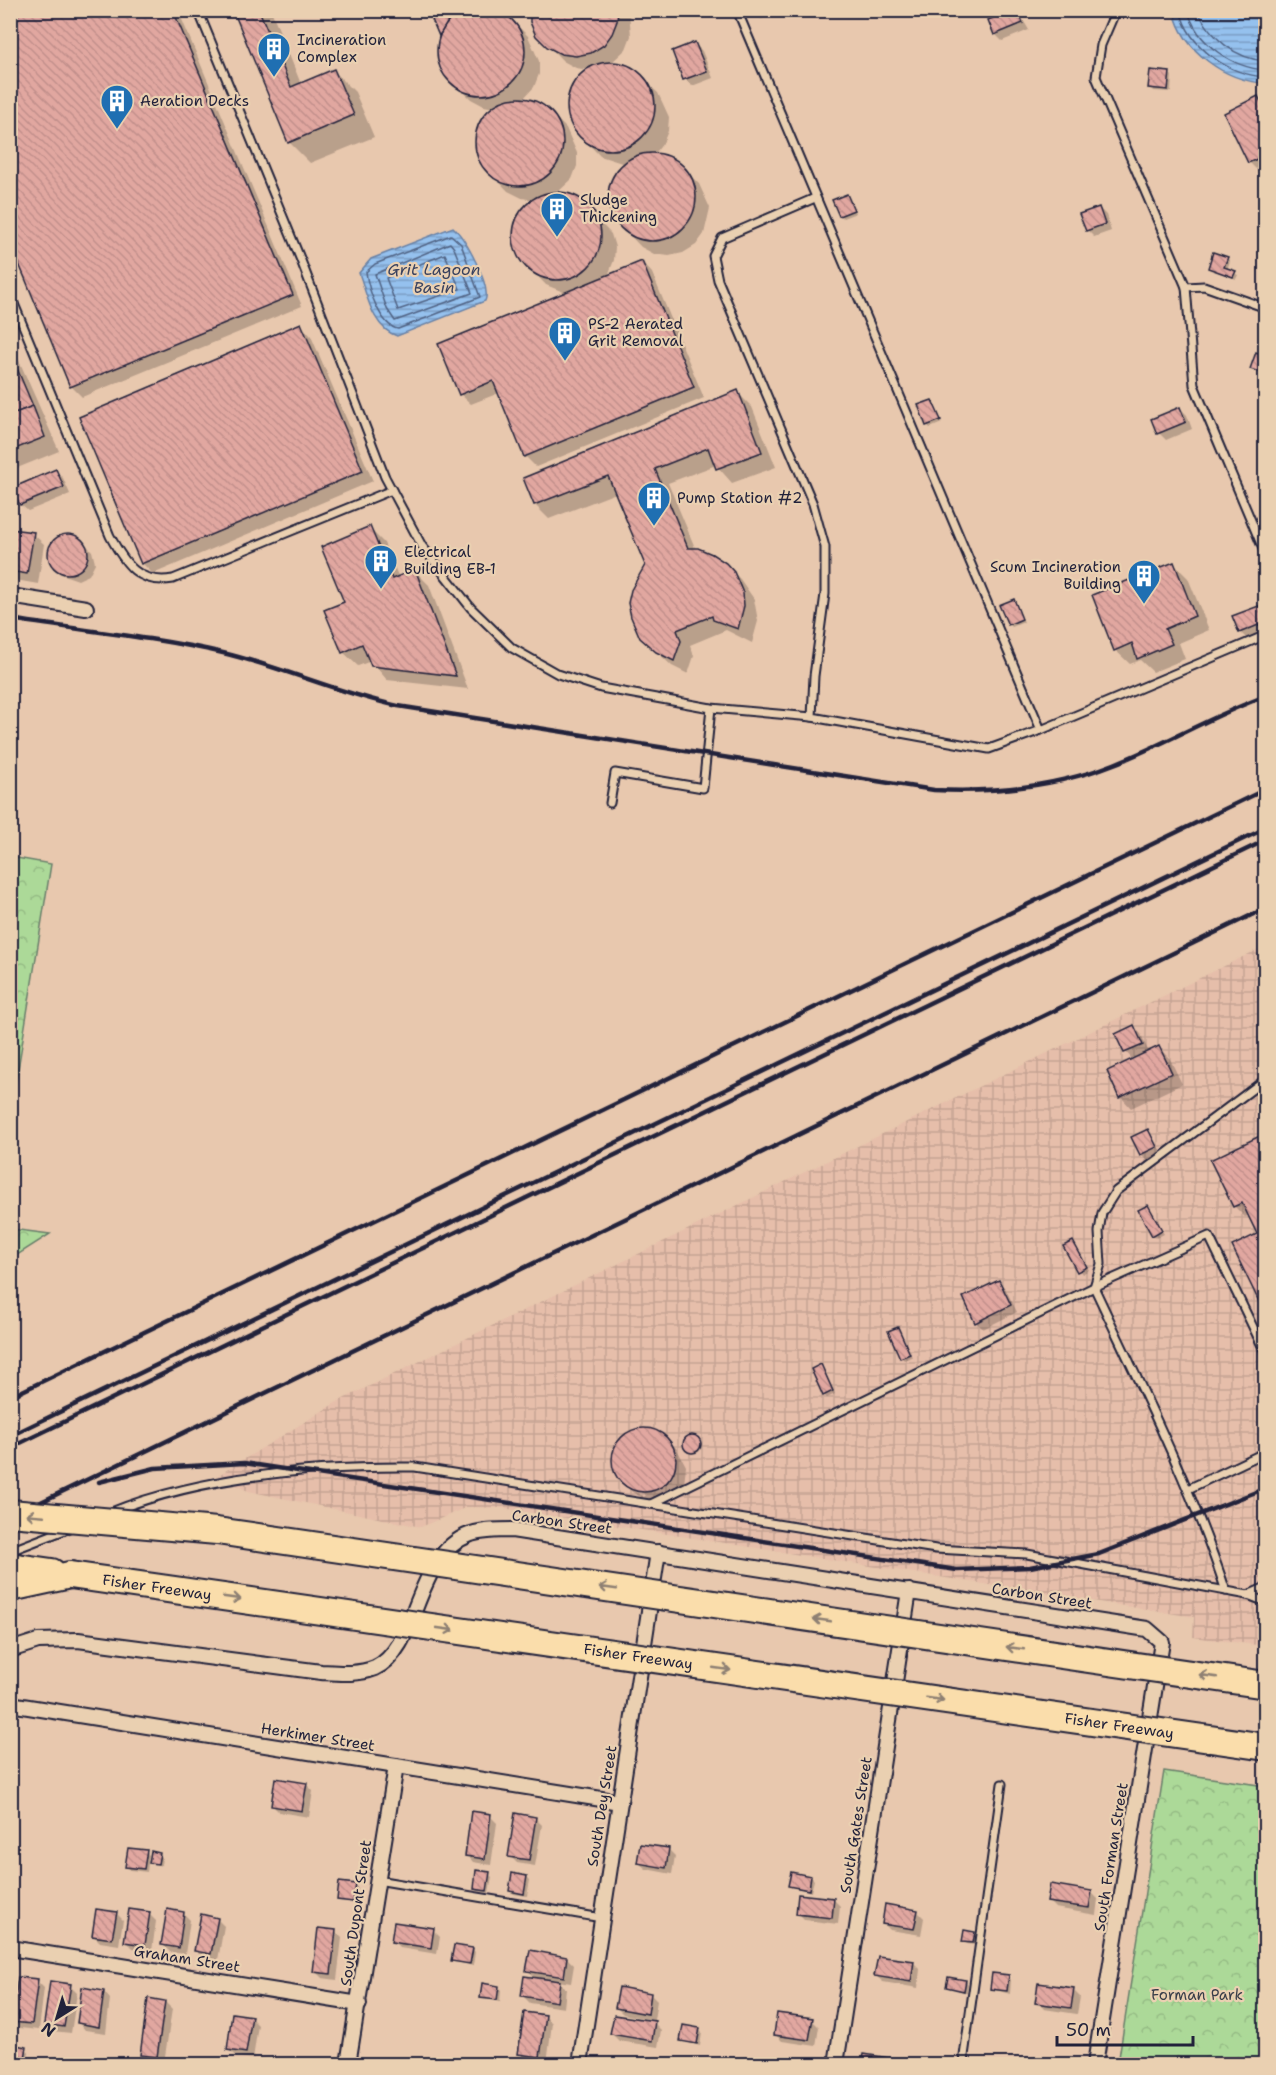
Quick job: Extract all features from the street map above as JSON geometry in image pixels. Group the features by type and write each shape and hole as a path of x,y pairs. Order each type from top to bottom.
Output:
{"highway":[{"path":"10,1513 217,1531 1266,1685"},
{"name":"Fisher Freeway","path":"10,1566 1266,1747"},
{"path":"10,1588 70,1575"}],"street":[{"path":"10,596 86,608"},
{"name":"Carbon Street","path":"10,1650 38,1641 78,1640 321,1672 355,1673 375,1667 394,1651 429,1575 445,1552 470,1534 512,1530 1147,1629 1162,1642 1160,1654"},
{"name":"South Dey Street","path":"580,2064 658,1552"},
{"name":"South Gates Street","path":"836,2064 909,1591"},
{"name":"South Forman Street","path":"1095,2064 1160,1654"},
{"name":"Herkimer Street","path":"10,1704 620,1802"},
{"name":"South Dupont Street","path":"348,2064 396,1766"},
{"name":"Graham Street","path":"10,1948 359,2004"}],"lane":[{"path":"198,10 392,490 422,546 471,608 512,648 558,674 601,688 711,708 812,717 989,749 1041,730 1266,635"},
{"path":"737,10 1041,730"},
{"path":"1116,10 1101,45 1096,77 1186,287 1194,385 1265,553"},
{"path":"812,717 814,676 825,594 825,547 813,504 718,280 712,255 722,238 815,198"},
{"path":"1186,287 1204,286 1266,308"},
{"path":"10,294 110,536 124,562 140,576 152,580 173,579 392,490"},
{"path":"610,803 615,773 703,788 711,708"},
{"path":"1226,1591 1206,1532 1188,1489 1094,1287 1101,1264 1099,1232 1102,1213 1116,1191 1266,1079"},
{"path":"651,1504 1094,1287 1209,1236 1266,1354"},
{"path":"1188,1489 1266,1452"},
{"path":"10,1551 149,1497 227,1481 357,1467 415,1467 936,1549 1027,1554 1248,1595 1266,1602"},
{"path":"1248,1595 1266,1587"},
{"path":"966,2064 964,2056 1002,1784"},
{"path":"377,1880 602,1918"}],"shaded area":[{"path":"1265,946 1265,1646 1193,1637 1194,1617 502,1508 467,1507 421,1527 248,1491 217,1476 337,1402"}],"green space":[{"path":"10,857 51,864 11,1113"},
{"path":"11,1229 50,1234 11,1259"},
{"name":"Forman Park","path":"1164,1771 1265,1786 1265,2064 1118,2064"}],"water":[{"path":"1174,11 1265,11 1265,83 1235,77 1208,61 1186,39"},
{"name":"Grit Lagoon Basin","path":"453,227 470,251 481,274 485,285 485,301 397,336 389,332 376,318 359,273 371,259"}],"building":[{"path":"481,7 498,11 512,20 521,34 525,51 521,68 512,82 498,91 481,95 464,91 450,82 441,68 437,51 441,34 450,20 464,11"},
{"name":"Aeration Decks","path":"28,10 173,10 293,295 70,387 10,242 10,18"},
{"name":"Incineration Complex","path":"233,10 259,10 291,87 334,69 354,115 288,143"},
{"path":"428,10 461,10 450,18 439,36"},
{"path":"530,10 618,10 612,34 604,45 591,53 576,56 561,54 547,47 536,36 530,22"},
{"path":"1010,10 1018,10 1023,23 994,35 988,20"},
{"path":"695,42 707,71 683,80 672,51"},
{"path":"611,62 636,69 648,81 655,106 648,131 636,143 611,150 586,143 574,131 567,106 574,81 586,69"},
{"path":"1150,70 1170,72 1168,90 1148,88"},
{"path":"1258,96 1266,112 1266,142 1261,144 1266,155 1248,163 1224,113"},
{"path":"519,98 536,101 550,111 560,125 563,142 560,159 550,173 536,183 519,186 502,183 488,173 478,159 475,142 478,125 488,111 502,101"},
{"name":"Sludge Thickening","path":"652,153 669,156 683,166 693,180 696,197 693,214 683,228 669,238 652,241 635,238 621,228 611,214 608,197 611,180 621,166 635,156"},
{"name":"Sludge Thickening","path":"557,192 582,199 594,211 601,236 594,261 582,273 557,280 532,273 520,261 513,236 520,211 532,199"},
{"path":"847,194 854,210 839,216 832,200"},
{"path":"1099,207 1105,224 1086,231 1079,214"},
{"path":"1213,252 1228,257 1224,267 1236,271 1233,277 1208,268"},
{"name":"PS-2 Aerated Grit Removal","path":"642,261 694,387 524,457 493,381 459,395 438,344"},
{"path":"301,323 363,471 141,564 79,417"},
{"path":"10,352 33,406 10,415"},
{"path":"1256,352 1266,356 1266,374 1250,369"},
{"name":"Pump Station #2","path":"738,390 762,452 716,469 708,448 655,469 688,548 698,548 726,563 734,572 743,593 744,606 738,629 713,620 712,616 677,630 681,641 674,661 656,652 640,638 631,617 628,603 631,590 645,565 608,476 534,505 523,478"},
{"path":"932,400 941,420 926,426 918,405"},
{"path":"33,406 45,437 10,451 10,415"},
{"path":"1180,407 1186,422 1157,434 1151,419"},
{"path":"56,469 64,487 20,505 12,488"},
{"name":"Electrical Building EB-1","path":"370,526 392,579 415,569 456,676 371,666 362,644 342,653 324,610 344,602 321,547"},
{"path":"10,529 34,532 27,574 10,571"},
{"path":"68,534 76,535 82,540 87,546 87,562 82,568 76,573 68,574 60,573 54,568 49,562 48,554 49,546 54,540 60,535"},
{"name":"Scum Incineration Building","path":"1174,562 1195,616 1165,629 1172,644 1137,659 1132,643 1114,651 1092,595"},
{"path":"1014,599 1022,619 1008,625 999,605"},
{"path":"1264,604 1266,622 1239,633 1232,616"},
{"path":"1134,1025 1143,1045 1124,1053 1115,1034"},
{"path":"1159,1046 1172,1073 1119,1098 1107,1071"},
{"path":"1148,1129 1157,1147 1140,1155 1131,1137"},
{"path":"1266,1133 1266,1316 1232,1246 1257,1234 1242,1203 1233,1207 1210,1160"},
{"path":"1148,1205 1162,1230 1152,1236 1138,1210"},
{"path":"1073,1241 1087,1267 1077,1272 1063,1246"},
{"path":"999,1280 1011,1305 975,1323 963,1297"},
{"path":"898,1327 910,1354 900,1358 888,1331"},
{"path":"821,1364 833,1391 823,1396 811,1369"},
{"path":"638,1428 650,1428 667,1437 674,1448 676,1460 674,1472 667,1483 650,1492 638,1492 626,1487 617,1478 612,1466 612,1454 617,1442 626,1433"},
{"path":"688,1435 696,1435 701,1440 699,1451 688,1453 683,1448 683,1440"},
{"path":"275,1778 307,1783 302,1811 271,1806"},
{"path":"471,1811 491,1814 485,1859 465,1856"},
{"path":"515,1813 536,1817 529,1860 508,1857"},
{"path":"640,1844 669,1848 666,1868 637,1863"},
{"path":"128,1848 147,1850 144,1869 125,1867"},
{"path":"151,1851 160,1853 158,1864 149,1863"},
{"path":"476,1870 490,1872 487,1891 474,1889"},
{"path":"791,1872 811,1876 809,1890 788,1886"},
{"path":"512,1873 527,1876 524,1894 509,1891"},
{"path":"339,1882 356,1884 353,1902 337,1900"},
{"path":"1050,1884 1092,1891 1089,1908 1047,1902"},
{"path":"798,1894 834,1898 832,1918 796,1914"},
{"path":"885,1904 918,1910 914,1929 882,1924"},
{"path":"96,1909 117,1912 112,1939 92,1936"},
{"path":"129,1909 150,1912 145,1945 124,1942"},
{"path":"167,1909 184,1912 179,1948 161,1945"},
{"path":"201,1914 218,1918 211,1954 194,1951"},
{"path":"394,1922 434,1928 431,1948 391,1942"},
{"path":"318,1928 336,1930 331,1974 313,1972"},
{"path":"964,1930 975,1932 973,1943 962,1942"},
{"path":"454,1945 473,1948 470,1964 451,1961"},
{"path":"530,1950 567,1957 564,1977 526,1971"},
{"path":"878,1956 914,1961 911,1982 874,1976"},
{"path":"992,1973 1009,1975 1007,1991 990,1989"},
{"path":"524,1976 560,1981 557,2002 521,1996"},
{"path":"18,1977 38,1979 32,2024 12,2022"},
{"path":"948,1977 966,1980 964,1991 946,1987"},
{"path":"50,1981 71,1984 64,2027 44,2024"},
{"path":"482,1983 499,1986 497,2000 480,1998"},
{"path":"1038,1983 1074,1988 1071,2008 1035,2003"},
{"path":"82,1987 104,1991 99,2027 77,2023"},
{"path":"619,1987 651,1993 648,2014 615,2008"},
{"path":"148,1998 165,2001 157,2057 140,2055"},
{"path":"524,2012 546,2015 540,2057 518,2054"},
{"path":"232,2013 252,2016 246,2053 227,2050"},
{"path":"777,2013 813,2018 809,2040 774,2035"},
{"path":"614,2015 655,2021 652,2041 610,2034"},
{"path":"683,2025 700,2028 697,2044 680,2041"},
{"path":"10,2044 27,2047 24,2064 10,2064"},
{"path":"864,2054 901,2060 901,2064 862,2064"}],"railway":[{"path":"10,619 197,647 267,665 398,706 934,790 1026,787 1092,772 1266,696"},
{"path":"10,1397 1266,789"},
{"path":"10,1436 1266,828"},
{"path":"10,1448 1266,840"},
{"path":"10,1517 1266,908"},
{"path":"99,1482 155,1468 244,1463 957,1570 1030,1567 1099,1554 1266,1488"}],"place":[{"name":"Incineration Complex","path":"274,78"},
{"name":"Aeration Decks","path":"117,130"},
{"name":"Sludge Thickening","path":"557,238"},
{"name":"PS-2 Aerated Grit Removal","path":"565,362"},
{"name":"Pump Station #2","path":"654,527"},
{"name":"Electrical Building EB-1","path":"381,590"},
{"name":"Scum Incineration Building","path":"1144,605"}]}
